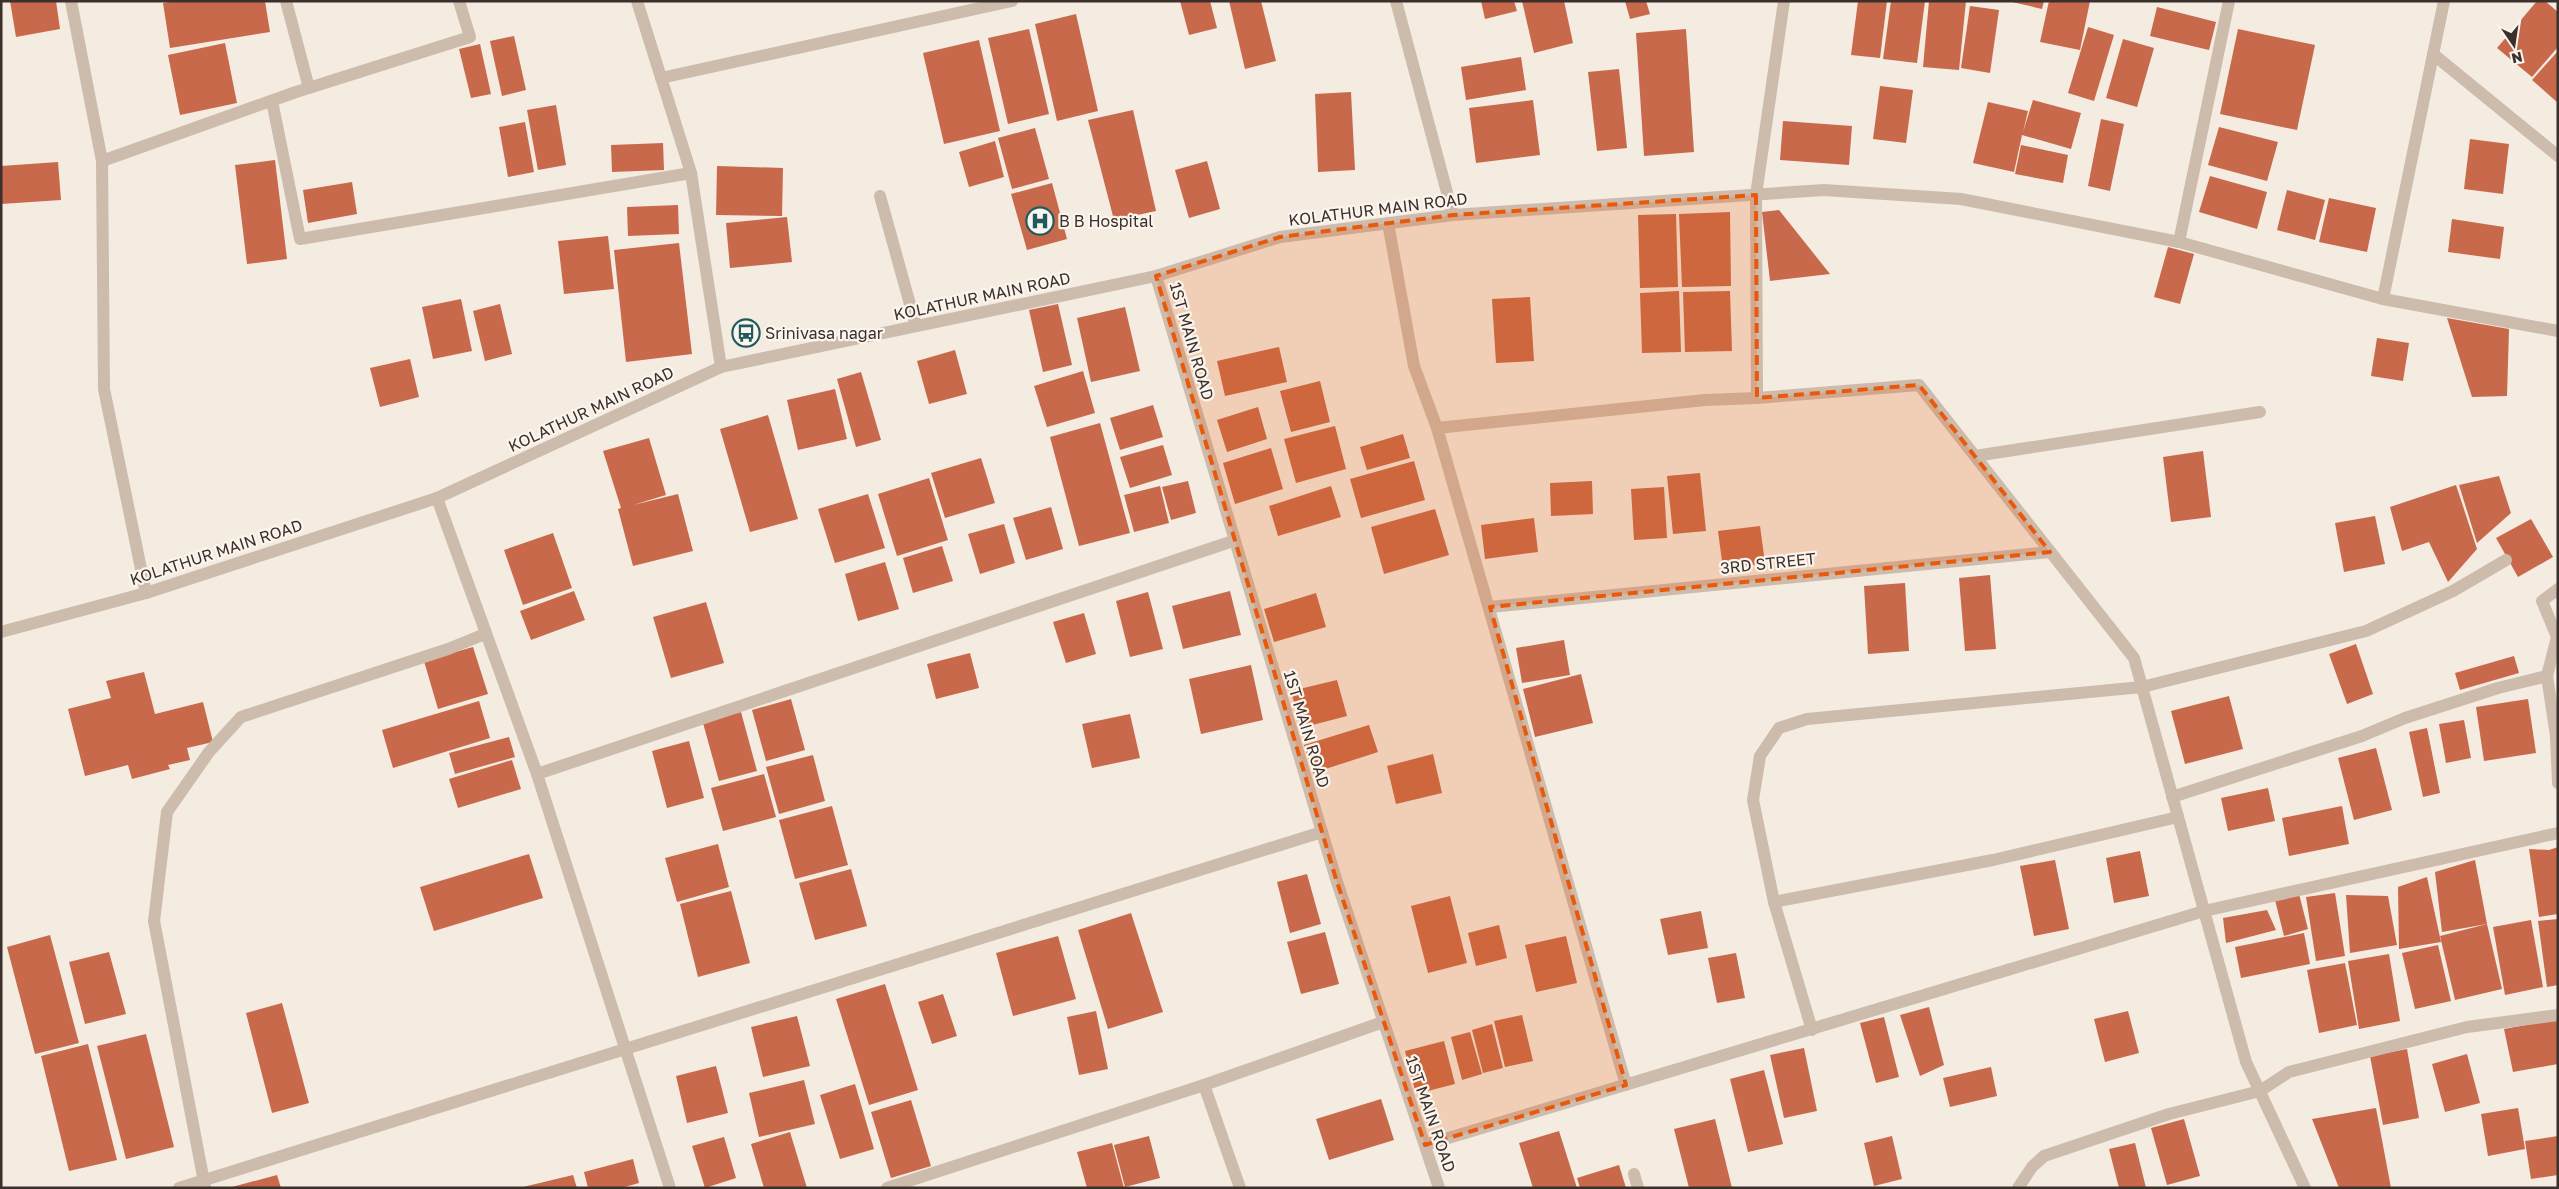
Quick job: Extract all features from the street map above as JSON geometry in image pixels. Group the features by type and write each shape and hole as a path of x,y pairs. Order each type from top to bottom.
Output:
{"street":[{"path":"71,1 102,161 104,389 146,593"},
{"path":"286,1 309,88"},
{"path":"102,161 272,100 470,37 459,1"},
{"path":"637,1 690,173 721,367"},
{"path":"661,78 1012,1"},
{"path":"1396,1 1453,215"},
{"path":"1757,398 1756,195 1784,1"},
{"path":"2179,242 2229,1"},
{"path":"2384,299 2444,1"},
{"path":"2433,54 2558,156"},
{"path":"272,100 300,240 690,173"},
{"name":"KOLATHUR MAIN ROAD","path":"1,632 146,593 437,498 721,367 1156,276 1280,237 1453,215 1824,190 1961,199 2179,242 2384,299 2558,331"},
{"path":"880,196 916,326"},
{"path":"1388,223 1414,366 1437,428 1490,607 1626,1085"},
{"name":"1ST MAIN ROAD","path":"1156,276 1233,542 1322,832 1439,1188"},
{"path":"1437,428 1706,400 1757,398 1920,385 2134,658 2246,1062 2305,1188"},
{"path":"1975,456 2260,412"},
{"path":"437,498 537,774 670,1188"},
{"path":"537,774 1233,542"},
{"name":"3RD STREET","path":"1490,607 2050,552"},
{"path":"1812,1030 1774,902 1753,800 1760,756 1780,728 1807,719 2142,688 2366,631 2453,591 2506,560"},
{"path":"2558,589 2542,601 2557,637 2547,676 2556,736 2558,783"},
{"path":"205,1184 154,921 167,812 209,752 241,717 448,649 485,634"},
{"path":"2172,797 2362,736 2414,715 2498,688 2547,676"},
{"path":"1774,902 1993,860 2178,817"},
{"path":"179,1188 205,1184 624,1048 1322,832"},
{"path":"1425,1146 2204,911 2558,833"},
{"path":"2018,1188 2032,1166 2044,1156 2170,1114 2260,1091 2289,1072 2467,1027 2558,1015"},
{"path":"887,1188 1204,1085 1383,1022"},
{"path":"1204,1085 1240,1188"},
{"path":"1634,1174 1638,1188"}],"highlighted area":[{"path":"1756,195 1757,398 1919,385 2050,552 1490,607 1626,1085 1425,1145 1336,879 1156,276 1280,237 1453,215"}],"building":[{"path":"10,1 56,1 60,29 16,37"},
{"path":"175,1 265,1 270,32 170,48 163,3"},
{"path":"1180,1 1210,1 1217,28 1189,35"},
{"path":"1229,1 1261,1 1276,61 1245,69"},
{"path":"1481,1 1514,1 1517,11 1485,19"},
{"path":"1522,1 1564,1 1573,43 1534,53"},
{"path":"1625,1 1646,1 1650,14 1630,19"},
{"path":"1858,1 1887,1 1880,58 1851,55"},
{"path":"1891,1 1925,1 1917,63 1883,59"},
{"path":"1929,1 1966,1 1959,70 1923,67"},
{"path":"2008,1 2044,1 2042,9"},
{"path":"2049,1 2090,1 2080,50 2040,42"},
{"path":"2537,1 2545,1 2558,12 2558,47 2532,77 2497,48"},
{"path":"1970,6 1999,10 1990,73 1961,68"},
{"path":"2157,7 2216,22 2209,50 2150,36"},
{"path":"1076,14 1098,111 1057,121 1035,24"},
{"path":"2088,27 2114,35 2094,101 2068,93"},
{"path":"1029,29 1049,114 1008,124 988,38"},
{"path":"1686,29 1694,152 1644,156 1636,33"},
{"path":"2238,29 2315,45 2297,130 2220,114"},
{"path":"514,36 526,90 502,96 490,41"},
{"path":"2123,39 2154,48 2137,107 2106,98"},
{"path":"979,40 1000,131 944,144 923,53"},
{"path":"225,43 237,103 180,115 168,55"},
{"path":"480,44 491,94 471,98 459,49"},
{"path":"2558,51 2558,103 2532,80"},
{"path":"1521,57 1526,90 1466,100 1461,67"},
{"path":"1619,69 1627,148 1597,151 1588,72"},
{"path":"1880,86 1913,90 1906,143 1873,139"},
{"path":"1351,92 1355,170 1318,172 1315,94"},
{"path":"1533,100 1540,155 1476,163 1469,108"},
{"path":"2033,100 2081,113 2071,149 2022,135 2014,172 1973,163 1988,102 2028,111 2023,132"},
{"path":"556,105 566,165 538,170 527,110"},
{"path":"1133,110 1156,211 1114,220 1088,120"},
{"path":"2101,119 2124,124 2110,191 2088,186"},
{"path":"1783,121 1852,126 1849,165 1780,160"},
{"path":"525,122 534,172 508,177 499,127"},
{"path":"2219,127 2278,142 2267,181 2208,165"},
{"path":"1035,128 1049,179 1012,189 998,138"},
{"path":"2470,139 2509,144 2503,194 2464,189"},
{"path":"995,141 1004,177 969,187 959,152"},
{"path":"663,143 664,170 612,172 611,145"},
{"path":"2021,145 2068,155 2063,183 2015,174"},
{"path":"275,160 287,259 247,264 235,165"},
{"path":"1207,161 1220,209 1189,218 1175,170"},
{"path":"58,162 61,200 1,204 1,166"},
{"path":"717,166 783,168 782,216 716,215"},
{"path":"2210,176 2267,192 2257,229 2199,212"},
{"path":"352,182 357,214 308,223 303,190"},
{"path":"1052,183 1067,239 1027,250 1011,194"},
{"path":"2287,190 2325,200 2315,240 2277,230"},
{"path":"2329,198 2376,208 2367,252 2319,242"},
{"path":"678,205 679,234 628,236 627,207"},
{"path":"1779,210 1830,274 1770,281 1762,212"},
{"path":"1730,212 1731,286 1682,287 1679,214"},
{"path":"1676,214 1678,287 1640,288 1638,215"},
{"path":"787,217 792,262 730,268 726,223"},
{"path":"2452,219 2504,227 2500,259 2448,252"},
{"path":"608,236 614,289 564,294 558,241"},
{"path":"679,243 692,354 626,362 614,250"},
{"path":"2168,247 2194,254 2180,304 2154,297"},
{"path":"1679,291 1681,352 1642,353 1640,293"},
{"path":"1730,291 1732,351 1685,352 1683,292"},
{"path":"1530,297 1534,361 1496,363 1492,299"},
{"path":"461,299 472,351 433,359 422,307"},
{"path":"500,304 512,354 485,361 473,311"},
{"path":"1058,304 1072,365 1043,372 1029,310"},
{"path":"1125,307 1140,371 1091,382 1077,318"},
{"path":"2447,318 2509,329 2507,396 2472,397"},
{"path":"2377,338 2409,343 2403,381 2371,376"},
{"path":"1279,347 1287,382 1225,396 1217,361"},
{"path":"955,350 967,394 929,404 917,361"},
{"path":"410,359 419,397 380,407 370,368"},
{"path":"1083,371 1095,413 1047,427 1034,386"},
{"path":"861,372 881,440 856,447 837,379"},
{"path":"1320,381 1330,422 1291,432 1280,391"},
{"path":"835,389 847,439 798,450 787,400"},
{"path":"1153,405 1163,437 1120,450 1110,418"},
{"path":"1258,407 1267,439 1227,452 1217,420"},
{"path":"768,415 798,519 750,532 720,429"},
{"path":"1100,423 1130,533 1079,546 1050,437"},
{"path":"1335,426 1346,469 1296,483 1284,439"},
{"path":"1403,434 1410,458 1367,470 1360,447"},
{"path":"649,438 666,495 633,505 678,494 693,551 633,566 618,509 621,508 603,451"},
{"path":"1163,445 1172,475 1130,488 1120,457"},
{"path":"1271,448 1283,489 1235,504 1223,463"},
{"path":"2203,451 2211,517 2171,522 2163,457"},
{"path":"981,458 995,503 945,518 931,473"},
{"path":"1414,461 1425,500 1361,518 1350,479"},
{"path":"1700,473 1706,531 1673,534 1667,476"},
{"path":"2499,476 2511,513 2477,543 2459,485"},
{"path":"929,478 948,540 897,556 878,494"},
{"path":"1188,481 1196,513 1171,520 1162,487"},
{"path":"1592,481 1593,514 1551,516 1550,483"},
{"path":"2456,485 2477,549 2448,582 2429,542 2402,551 2390,507"},
{"path":"1160,486 1169,523 1134,532 1124,495"},
{"path":"1331,486 1341,517 1278,536 1269,506"},
{"path":"1664,487 1667,538 1634,540 1631,489"},
{"path":"868,494 885,548 835,563 818,509"},
{"path":"1051,507 1063,549 1026,560 1013,518"},
{"path":"1435,509 1449,555 1384,574 1371,527"},
{"path":"2375,516 2385,564 2344,572 2335,523"},
{"path":"1534,518 1538,552 1485,559 1481,525"},
{"path":"2531,519 2553,557 2518,577 2496,538"},
{"path":"1004,524 1015,563 980,574 968,534"},
{"path":"1760,526 1765,563 1723,569 1718,531"},
{"path":"553,533 572,588 523,605 504,550"},
{"path":"942,546 953,581 913,593 903,558"},
{"path":"885,562 899,609 858,621 845,574"},
{"path":"1990,575 1996,649 1965,651 1959,578"},
{"path":"1905,583 1909,651 1868,654 1864,586"},
{"path":"574,591 585,620 531,640 520,611"},
{"path":"1230,591 1241,635 1183,649 1172,606"},
{"path":"1148,592 1163,649 1130,657 1116,601"},
{"path":"1316,593 1326,627 1274,642 1264,609"},
{"path":"706,602 724,663 671,678 653,617"},
{"path":"1084,613 1096,654 1066,663 1053,622"},
{"path":"1564,640 1570,675 1522,683 1516,648"},
{"path":"2356,644 2373,694 2347,704 2329,654"},
{"path":"473,647 488,694 438,709 424,661"},
{"path":"970,653 979,688 936,699 927,664"},
{"path":"2514,656 2519,673 2460,690 2455,673"},
{"path":"1251,665 1263,720 1201,734 1189,679"},
{"path":"144,672 155,714 203,702 213,742 187,748 190,760 168,765 170,769 132,779 128,765 85,776 68,709 111,698 106,681"},
{"path":"1581,674 1593,723 1535,737 1523,689"},
{"path":"1337,680 1347,716 1301,728 1291,691"},
{"path":"2229,696 2243,749 2185,764 2171,711"},
{"path":"791,699 805,750 766,761 752,710"},
{"path":"2528,699 2536,753 2484,761 2476,707"},
{"path":"479,701 490,738 393,768 382,730"},
{"path":"741,712 757,771 719,781 703,723"},
{"path":"1130,714 1140,758 1092,768 1082,724"},
{"path":"2464,720 2471,758 2446,763 2439,724"},
{"path":"1369,725 1378,752 1313,773 1304,745"},
{"path":"2427,728 2440,793 2423,797 2409,732"},
{"path":"509,737 515,757 455,774 449,753"},
{"path":"689,741 704,798 667,808 652,751"},
{"path":"2376,748 2392,810 2354,820 2338,758"},
{"path":"1433,754 1442,793 1396,804 1387,766"},
{"path":"813,755 825,801 779,814 766,767"},
{"path":"512,760 521,789 458,808 449,779"},
{"path":"764,774 776,817 723,831 711,788"},
{"path":"2268,788 2275,821 2228,831 2221,798"},
{"path":"832,806 848,865 795,879 779,820"},
{"path":"2342,806 2349,844 2289,856 2282,818"},
{"path":"718,844 729,887 677,902 665,858"},
{"path":"2558,847 2558,914 2539,917 2529,849 2549,850"},
{"path":"2140,851 2149,896 2114,903 2106,858"},
{"path":"529,854 543,898 434,931 420,887"},
{"path":"2055,860 2069,929 2034,936 2020,866"},
{"path":"2475,860 2487,924 2442,932 2435,872"},
{"path":"851,869 867,926 815,940 799,883"},
{"path":"1307,874 1321,924 1290,933 1277,882"},
{"path":"2427,877 2441,942 2399,949 2398,887"},
{"path":"731,891 750,963 698,977 680,904"},
{"path":"2335,893 2345,956 2316,961 2306,897"},
{"path":"2299,894 2308,929 2284,936 2275,900"},
{"path":"2346,895 2388,896 2397,945 2350,953"},
{"path":"1450,896 1467,963 1428,973 1411,906"},
{"path":"2267,910 2276,930 2226,943 2223,918"},
{"path":"1701,911 1708,948 1668,955 1660,919"},
{"path":"1131,913 1163,1012 1108,1029 1078,930"},
{"path":"2558,919 2558,985 2547,987 2538,921"},
{"path":"2531,920 2543,987 2505,995 2493,927"},
{"path":"2487,924 2502,989 2455,1000 2440,936"},
{"path":"1499,925 1507,958 1476,966 1468,933"},
{"path":"1325,932 1339,984 1301,994 1287,942"},
{"path":"2304,933 2310,964 2241,978 2235,947"},
{"path":"50,935 79,1043 35,1054 7,947"},
{"path":"1058,936 1076,999 1013,1016 996,953"},
{"path":"1566,936 1577,983 1536,992 1525,945"},
{"path":"2438,945 2451,1001 2415,1009 2402,953"},
{"path":"109,952 126,1014 85,1024 69,962"},
{"path":"1736,953 1745,998 1717,1003 1708,958"},
{"path":"2389,954 2400,1021 2359,1029 2348,961"},
{"path":"2345,963 2357,1025 2319,1033 2307,970"},
{"path":"885,984 918,1090 869,1105 836,999"},
{"path":"943,994 957,1036 932,1044 918,1002"},
{"path":"282,1003 309,1103 272,1113 246,1013"},
{"path":"1929,1007 1944,1065 1920,1076 1900,1015"},
{"path":"1096,1011 1108,1069 1079,1075 1067,1017"},
{"path":"2128,1011 2139,1053 2105,1062 2094,1019"},
{"path":"1522,1015 1533,1061 1505,1067 1494,1021"},
{"path":"797,1016 810,1066 763,1077 751,1027"},
{"path":"1884,1017 1899,1077 1876,1083 1860,1023"},
{"path":"2558,1019 2558,1064 2513,1072 2504,1029"},
{"path":"1492,1024 1503,1068 1483,1073 1472,1030"},
{"path":"1470,1032 1482,1074 1462,1080 1451,1037"},
{"path":"146,1034 174,1147 126,1159 97,1046"},
{"path":"1444,1041 1455,1084 1416,1094 1405,1051"},
{"path":"88,1044 117,1160 69,1171 41,1056"},
{"path":"1804,1048 1817,1111 1784,1118 1770,1055"},
{"path":"2407,1049 2419,1118 2383,1125 2370,1056"},
{"path":"2467,1054 2480,1103 2445,1112 2432,1064"},
{"path":"716,1066 728,1113 687,1123 676,1076"},
{"path":"1991,1067 1997,1096 1950,1107 1943,1078"},
{"path":"1764,1070 1783,1144 1748,1152 1730,1079"},
{"path":"804,1080 815,1124 759,1137 749,1093"},
{"path":"855,1084 874,1149 840,1159 820,1095"},
{"path":"1381,1099 1394,1140 1329,1160 1316,1119"},
{"path":"911,1100 931,1166 891,1178 871,1112"},
{"path":"2376,1108 2391,1188 2339,1188 2312,1119"},
{"path":"2518,1108 2525,1149 2488,1156 2481,1114"},
{"path":"1715,1119 1732,1188 1689,1188 1674,1129"},
{"path":"2184,1119 2200,1176 2167,1185 2151,1128"},
{"path":"1559,1131 1577,1188 1533,1188 1519,1143"},
{"path":"790,1132 807,1188 764,1188 751,1144"},
{"path":"1149,1136 1160,1178 1125,1187 1114,1145"},
{"path":"1892,1136 1902,1179 1874,1186 1864,1143"},
{"path":"2558,1136 2558,1175 2531,1179 2525,1141"},
{"path":"724,1137 736,1178 705,1188 692,1146"},
{"path":"1112,1143 1124,1188 1087,1188 1077,1152"},
{"path":"2135,1143 2146,1188 2119,1188 2109,1149"},
{"path":"633,1159 639,1183 621,1188 588,1188 584,1172"},
{"path":"1619,1165 1626,1188 1580,1188 1577,1178"},
{"path":"277,1175 281,1188 232,1188 232,1187"},
{"path":"573,1175 577,1188 523,1188 523,1187"}],"place":[{"name":"B B Hospital","path":"1040,221"},
{"name":"Srinivasa nagar","path":"746,333"}]}
